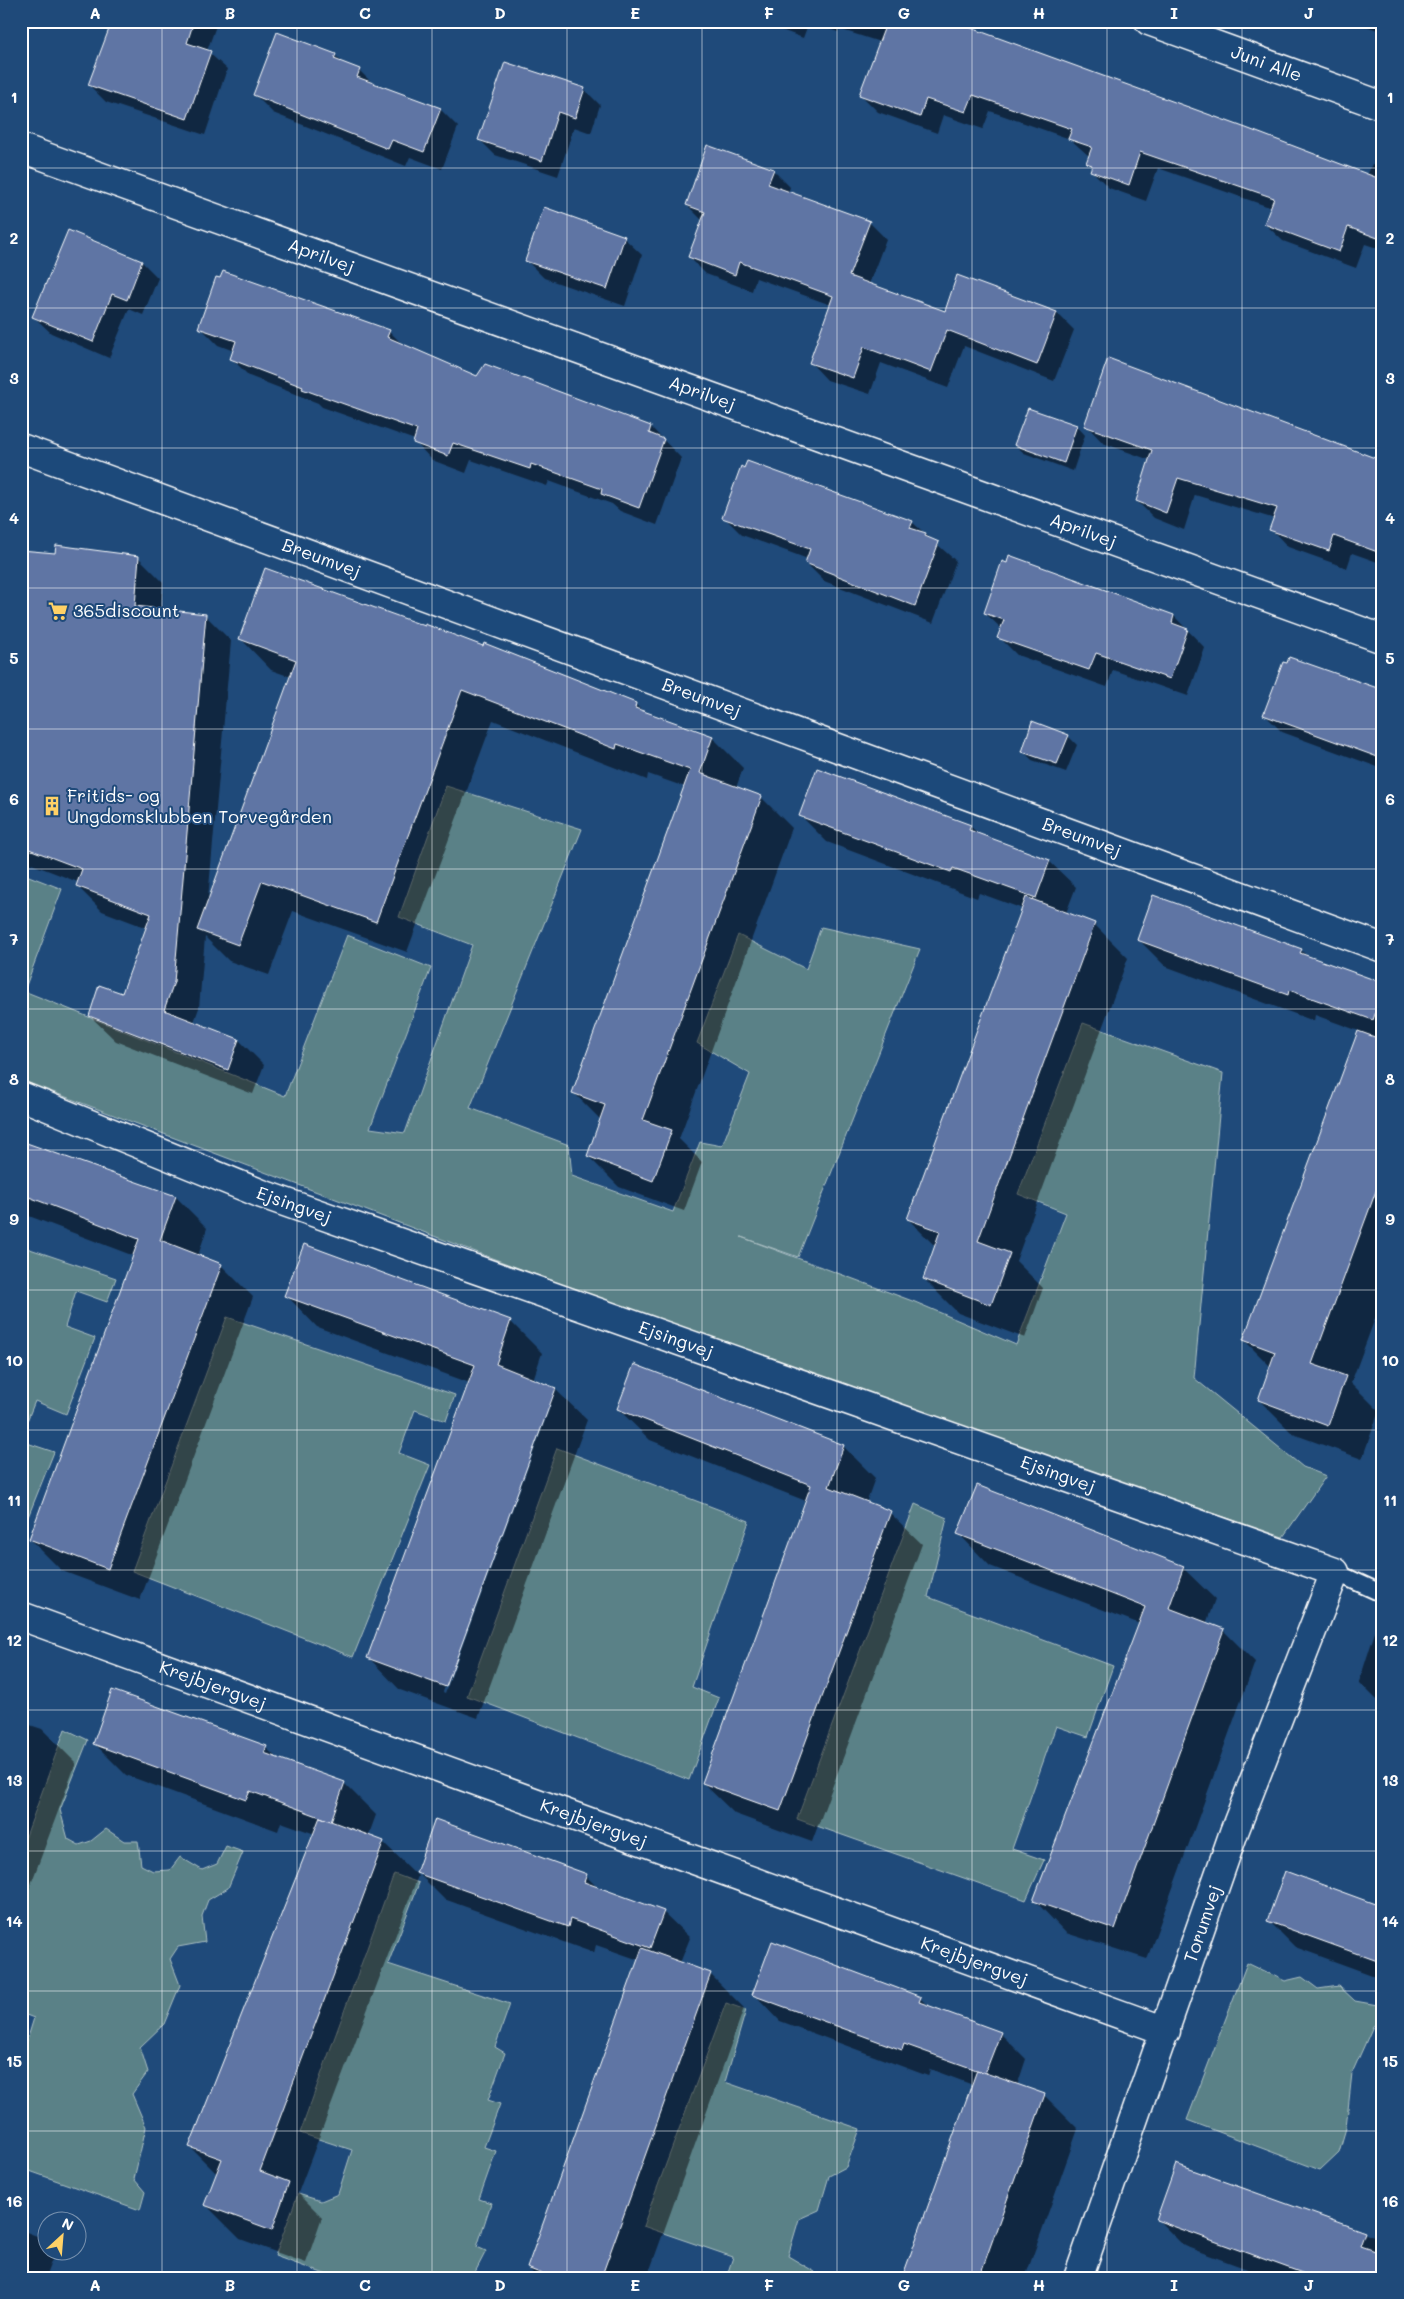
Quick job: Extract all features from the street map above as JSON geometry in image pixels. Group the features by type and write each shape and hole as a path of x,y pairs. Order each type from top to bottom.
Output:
{"street":[{"name":"Juni Alle","path":"1149,21 1383,106"},
{"name":"Aprilvej","path":"21,148 1383,639"},
{"name":"Breumvej","path":"21,448 1383,948"},
{"name":"Ejsingvej","path":"21,1096 262,1194 1335,1572"},
{"name":"Torumvej","path":"1078,2278 1166,2031 1234,1832 1335,1572"},
{"name":"Krejbjergvej","path":"21,1616 1166,2031"}],"lane":[{"path":"1335,1572 1383,1594"}],"green space":[{"path":"446,786 582,829 470,1108 569,1145 572,1176 673,1212 700,1142 722,1146 750,1074 697,1043 738,935 806,969 821,927 920,949 798,1257 741,1237 915,1302 1016,1345 1066,1213 1018,1194 1083,1023 1223,1073 1194,1378 1303,1467 1326,1476 1283,1537 759,1359 21,1080 21,873 62,889 24,991 285,1096 347,935 431,968 370,1128 405,1133 472,945 399,917"},
{"path":"21,1246 116,1278 107,1302 76,1291 65,1327 95,1338 66,1414 35,1401 21,1436"},
{"path":"227,1317 455,1395 446,1421 415,1410 399,1453 430,1465 353,1657 132,1571"},
{"path":"21,1441 54,1452 22,1532 21,1532"},
{"path":"557,1448 749,1521 692,1687 719,1698 689,1780 467,1696"},
{"path":"915,1504 947,1518 928,1597 1113,1666 1088,1737 1056,1726 1012,1849 1044,1860 1026,1900 797,1819"},
{"path":"65,1729 88,1740 60,1810 68,1839 79,1845 91,1841 106,1829 124,1841 138,1841 141,1865 153,1871 170,1870 180,1857 202,1870 217,1864 226,1846 243,1852 228,1888 208,1900 202,1916 205,1942 178,1947 170,1959 180,1985 164,2024 140,2047 148,2072 132,2094 146,2127 134,2179 145,2192 140,2210 21,2168 21,2060 34,2018 21,2013 21,1850"},
{"path":"394,1874 419,1883 388,1964 510,2004 495,2047 505,2053 488,2100 500,2104 484,2147 496,2151 479,2199 491,2203 477,2247 486,2251 472,2278 336,2278 275,2256 298,2194 321,2201 338,2194 352,2150 300,2133"},
{"path":"1247,1963 1285,1981 1302,1977 1318,1989 1339,1986 1355,2001 1383,2006 1383,2018 1373,2026 1352,2073 1346,2128 1339,2152 1320,2170 1187,2120"},
{"path":"726,2003 746,2010 725,2082 860,2129 846,2167 829,2176 819,2210 799,2219 788,2256 815,2272 813,2278 726,2278 733,2257 643,2226"}],"building":[{"path":"112,21 194,21 187,43 211,51 187,119 88,85"},
{"path":"887,21 952,21 1383,180 1383,240 1348,227 1339,252 1264,224 1274,198 1140,152 1129,185 1090,171 1092,165 1086,163 1092,147 1068,139 1072,129 973,95 966,112 926,99 920,117 859,95"},
{"path":"277,32 336,54 334,59 360,69 357,77 441,108 424,152 392,140 388,149 253,95"},
{"path":"505,62 585,88 575,118 558,112 542,161 478,140"},
{"path":"707,145 774,169 768,184 870,221 849,276 945,311 957,275 1057,312 1037,365 947,330 931,372 864,347 853,378 809,363 833,296 739,262 735,275 688,257 705,212 686,205"},
{"path":"544,207 625,236 607,289 525,261"},
{"path":"68,230 142,261 127,300 112,294 93,342 32,317"},
{"path":"223,271 390,330 387,337 477,376 485,364 651,426 649,433 664,439 639,508 601,494 602,489 531,464 530,469 453,443 448,456 413,443 417,430 302,389 303,387 230,359 236,341 198,328 216,277 220,278"},
{"path":"1108,358 1383,461 1383,554 1334,536 1329,551 1269,530 1277,508 1178,478 1166,513 1136,501 1152,450 1084,426"},
{"path":"1028,408 1077,425 1064,463 1014,445"},
{"path":"747,461 913,521 910,528 926,533 925,536 939,542 915,606 805,563 810,549 722,518 741,466 744,468"},
{"path":"56,545 139,556 135,606 206,614 174,982 164,1010 239,1039 228,1070 89,1016 99,985 122,993 151,914 76,886 82,869 21,846 21,550 55,553"},
{"path":"1009,555 1174,615 1172,623 1188,629 1170,679 1096,653 1089,670 997,638 1004,620 984,613 1002,561 1007,563"},
{"path":"265,568 483,646 484,643 636,703 635,708 713,736 700,773 762,796 643,1120 672,1130 653,1181 587,1156 605,1105 572,1093 690,770 617,744 616,749 462,690 376,922 262,881 238,945 197,930 296,660 239,639"},
{"path":"1289,657 1383,690 1383,759 1263,715 1283,662 1287,663"},
{"path":"1032,721 1069,735 1057,764 1022,752"},
{"path":"817,768 971,825 969,830 1050,860 1036,898 953,868 951,872 799,816"},
{"path":"1153,895 1302,949 1300,953 1383,983 1383,992 1373,1020 1289,990 1288,995 1137,940"},
{"path":"1026,897 1095,923 978,1241 1010,1253 991,1305 923,1279 940,1231 907,1219"},
{"path":"1358,1031 1383,1040 1383,1172 1312,1364 1346,1376 1328,1426 1258,1400 1275,1352 1243,1340"},
{"path":"21,1141 176,1196 160,1240 222,1264 108,1569 29,1539 139,1239 21,1194"},
{"path":"304,1244 511,1320 496,1364 556,1388 446,1687 367,1658 475,1365 284,1296"},
{"path":"634,1364 844,1445 829,1487 891,1511 780,1811 702,1783 811,1485 617,1409"},
{"path":"977,1485 1184,1566 1169,1608 1224,1629 1115,1929 1033,1901 1145,1607 957,1534"},
{"path":"112,1690 267,1746 264,1753 345,1782 331,1821 250,1791 246,1800 93,1744"},
{"path":"320,1817 384,1841 260,2171 289,2182 272,2230 204,2205 222,2159 189,2147"},
{"path":"435,1819 587,1874 584,1882 664,1911 650,1948 570,1919 568,1927 416,1873"},
{"path":"1285,1871 1383,1907 1383,1963 1267,1921"},
{"path":"772,1941 921,1997 919,2002 1001,2032 985,2073 904,2044 902,2050 752,1995"},
{"path":"642,1948 711,1973 601,2278 553,2278 527,2268"},
{"path":"977,2070 1045,2094 979,2278 902,2278"},
{"path":"1176,2164 1365,2232 1360,2246 1383,2254 1383,2278 1316,2278 1156,2220"}],"place":[{"name":"365discount","path":"58,611"},
{"name":"Fritids- og Ungdomsklubben Torvegården","path":"52,806"}]}
